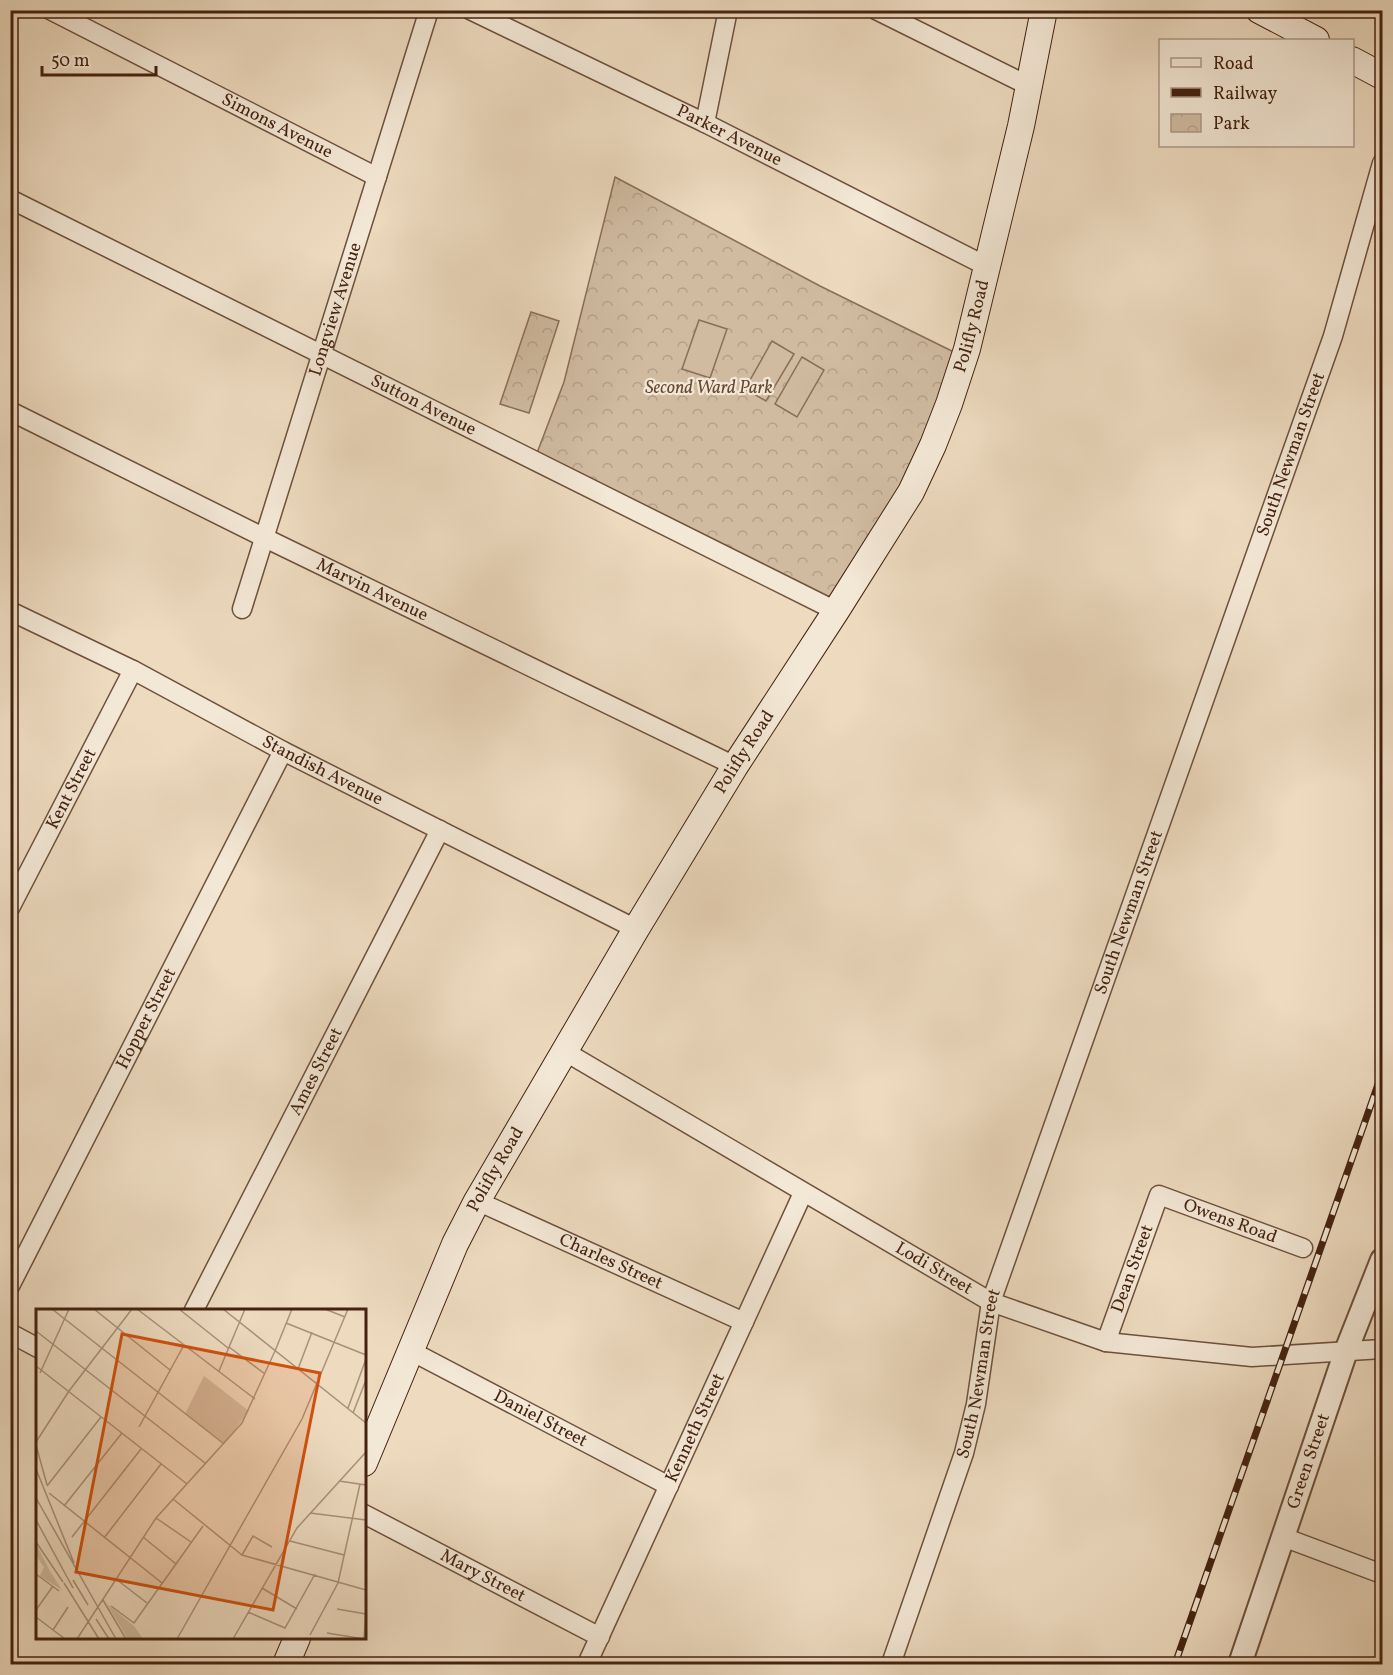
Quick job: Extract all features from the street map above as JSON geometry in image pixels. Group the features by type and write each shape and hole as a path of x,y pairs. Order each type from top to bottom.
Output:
{"main road":[{"name":"Polifly Road","path":"366,1457 455,1244 477,1201 636,929 735,766 907,498 933,446 967,349 1021,126 1044,10"},
{"path":"1259,10 1314,39"},
{"path":"1354,61 1383,76"},
{"path":"286,1665 297,1639"}],"street":[{"name":"Simons Avenue","path":"50,10 377,177"},
{"name":"Longview Avenue","path":"242,609 429,10"},
{"name":"Parker Avenue","path":"470,10 705,123 986,266"},
{"path":"705,123 728,10"},
{"path":"876,10 1029,86"},
{"name":"South Newman Street","path":"891,1665 964,1453 976,1404 991,1302 1333,336 1383,163"},
{"name":"Sutton Avenue","path":"10,199 836,611"},
{"name":"Marvin Avenue","path":"10,411 265,538 735,766"},
{"name":"Standish Avenue","path":"10,611 133,670 283,751 636,929"},
{"name":"Kent Street","path":"10,908 133,670"},
{"name":"Hopper Street","path":"10,1286 283,751"},
{"name":"Ames Street","path":"195,1309 440,830"},
{"name":"Lodi Street","path":"564,1051 991,1302 1106,1342 1252,1357 1383,1349"},
{"name":"Kenneth Street","path":"587,1665 803,1193"},
{"name":"Owens Road","path":"1159,1194 1303,1248"},
{"name":"Dean Street","path":"1106,1342 1159,1194"},
{"name":"Charles Street","path":"477,1201 744,1322"},
{"name":"Green Street","path":"1240,1665 1346,1351 1383,1260"},
{"path":"10,1333 36,1347"},
{"name":"Daniel Street","path":"411,1351 669,1486"},
{"name":"Mary Street","path":"366,1515 600,1637"},
{"path":"1283,1537 1383,1574"}],"green space":[{"name":"Second Ward Park","path":"615,177 820,286 964,357 951,398 836,611 534,461 564,382"},
{"path":"531,312 559,321 529,413 500,404"},
{"path":"699,320 727,329 710,378 682,369"},
{"path":"772,341 794,354 766,401 745,389"},
{"path":"802,357 824,370 797,417 775,404"}],"railway":[{"path":"1175,1664 1382,1073"}]}
